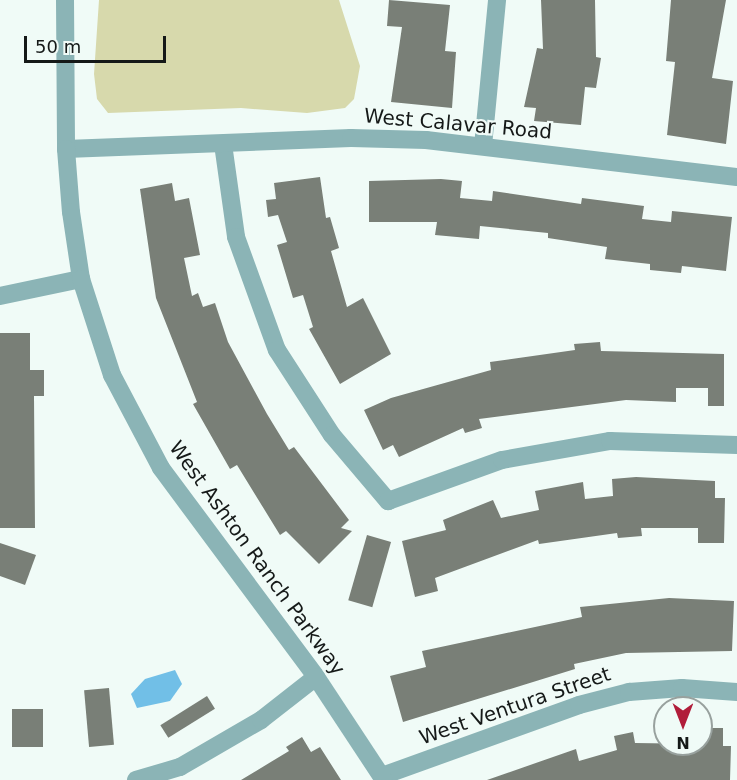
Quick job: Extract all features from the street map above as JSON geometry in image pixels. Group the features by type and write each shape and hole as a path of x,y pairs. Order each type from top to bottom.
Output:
{"street":[{"name":"West Ashton Ranch Parkway","path":"65,0 66,149 81,279 112,375 161,468 316,677 383,778"},
{"path":"483,146 498,0"},
{"name":"West Calavar Road","path":"66,149 351,138 483,146 737,177"},
{"path":"222,144 236,237 277,350 332,435 388,501 502,460 610,441 737,445"},
{"path":"0,296 81,279"},
{"path":"136,780 182,774 261,720 316,677"},
{"name":"West Ventura Street","path":"383,778 579,705 629,692 682,688 737,692"}],"green space":[{"path":"99,0 339,0 360,66 354,99 345,108 307,113 241,108 108,113 97,99 94,74"}],"water":[{"path":"175,670 182,684 170,701 137,708 131,694 145,679"}],"building":[{"path":"389,0 450,5 445,51 456,52 452,108 391,102 402,27 387,26"},
{"path":"541,0 595,0 596,57 601,58 596,88 585,87 581,125 534,121 536,108 524,107 537,48 543,49"},
{"path":"671,0 726,0 712,78 733,81 726,144 667,135 675,62 666,61"},
{"path":"320,177 326,218 330,217 339,248 331,251 347,307 363,298 391,354 340,384 309,329 313,327 303,295 293,298 277,245 287,242 278,215 268,217 266,200 276,199 274,183"},
{"path":"441,179 462,181 460,198 492,201 493,191 581,204 582,198 644,206 642,219 671,222 672,211 732,217 726,271 682,266 681,273 650,270 650,264 605,259 607,247 548,238 548,233 480,226 479,239 435,235 437,222 369,222 369,181"},
{"path":"172,183 175,201 189,198 200,255 184,258 192,296 198,293 203,307 215,303 228,342 289,450 294,447 349,520 341,528 352,531 319,564 286,531 280,535 237,465 230,469 193,404 197,402 156,298 140,189"},
{"path":"0,333 30,333 30,370 44,370 44,396 34,396 35,528 0,528"},
{"path":"600,342 601,351 724,354 724,406 708,406 708,388 676,388 676,402 626,400 479,419 482,428 465,433 463,428 399,457 393,445 383,450 364,410 391,398 491,370 490,362 575,350 574,344"},
{"path":"636,477 715,481 715,498 725,498 724,543 698,543 698,528 641,528 642,536 618,538 617,533 539,544 538,540 435,578 438,591 415,597 402,541 446,530 443,520 493,500 501,518 539,510 535,491 583,482 585,499 613,496 612,479"},
{"path":"367,535 391,542 372,607 348,600"},
{"path":"0,543 36,555 25,585 0,576"},
{"path":"669,598 734,601 732,651 626,653 574,664 575,669 403,722 390,676 426,667 422,651 582,617 580,607"},
{"path":"109,688 114,745 89,747 84,690"},
{"path":"207,696 215,709 168,738 160,725"},
{"path":"12,709 43,709 43,747 12,747"},
{"path":"713,728 723,728 723,746 731,746 730,780 487,780 576,749 579,761 617,750 614,736 633,732 635,743 653,743 653,756 713,756"},
{"path":"302,737 311,752 320,747 341,780 241,780 289,751 286,747"}]}
